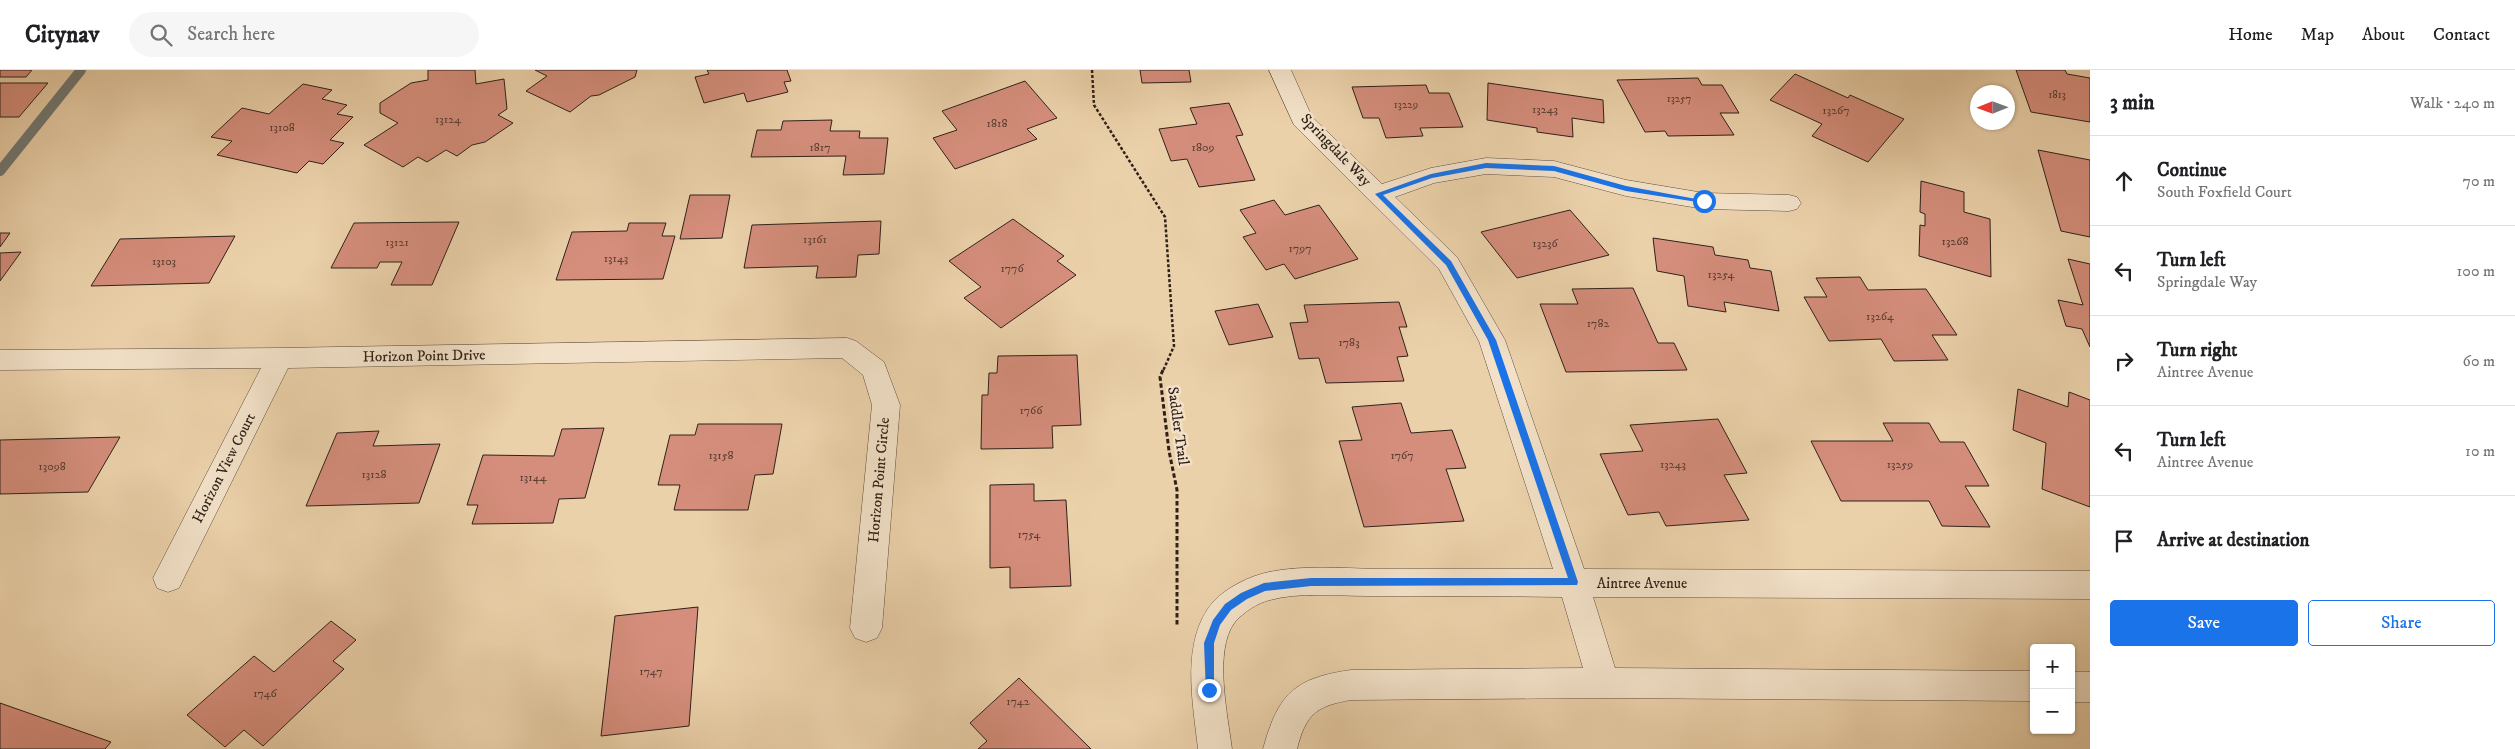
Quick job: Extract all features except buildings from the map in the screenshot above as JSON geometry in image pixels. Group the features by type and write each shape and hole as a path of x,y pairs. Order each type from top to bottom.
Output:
{"street":[{"name":"Springdale Way","path":"1280,70 1302,120 1448,263 1492,340 1573,582 1604,683"},
{"path":"1378,194 1431,176 1486,166 1554,169 1626,188 1704,201 1789,203"},
{"name":"Horizon Point Drive","path":"0,360 280,358 847,348"},
{"name":"Horizon Point Circle","path":"847,348 875,369 886,404 866,628"},
{"name":"Horizon View Court","path":"168,578 280,358"},
{"name":"Aintree Avenue","path":"1215,749 1207,666 1209,643 1216,623 1228,607 1244,596 1264,587 1311,582 2090,585"},
{"path":"1280,749 1285,728 1296,706 1311,694 1331,687 1351,685 1604,683 2030,686"},
{"path":"2075,686 2090,687"}],"path":[{"name":"Saddler Trail","path":"1092,70 1094,105 1164,217 1174,346 1160,377 1169,451 1177,490 1177,628"}],"waterway":[{"path":"0,171 81,70"}],"route":[{"path":"1209,690 1207,666 1209,643 1216,623 1228,607 1244,596 1264,587 1311,582 1573,582 1492,340 1448,263 1378,194 1431,176 1486,166 1554,169 1626,188 1704,201"}]}
